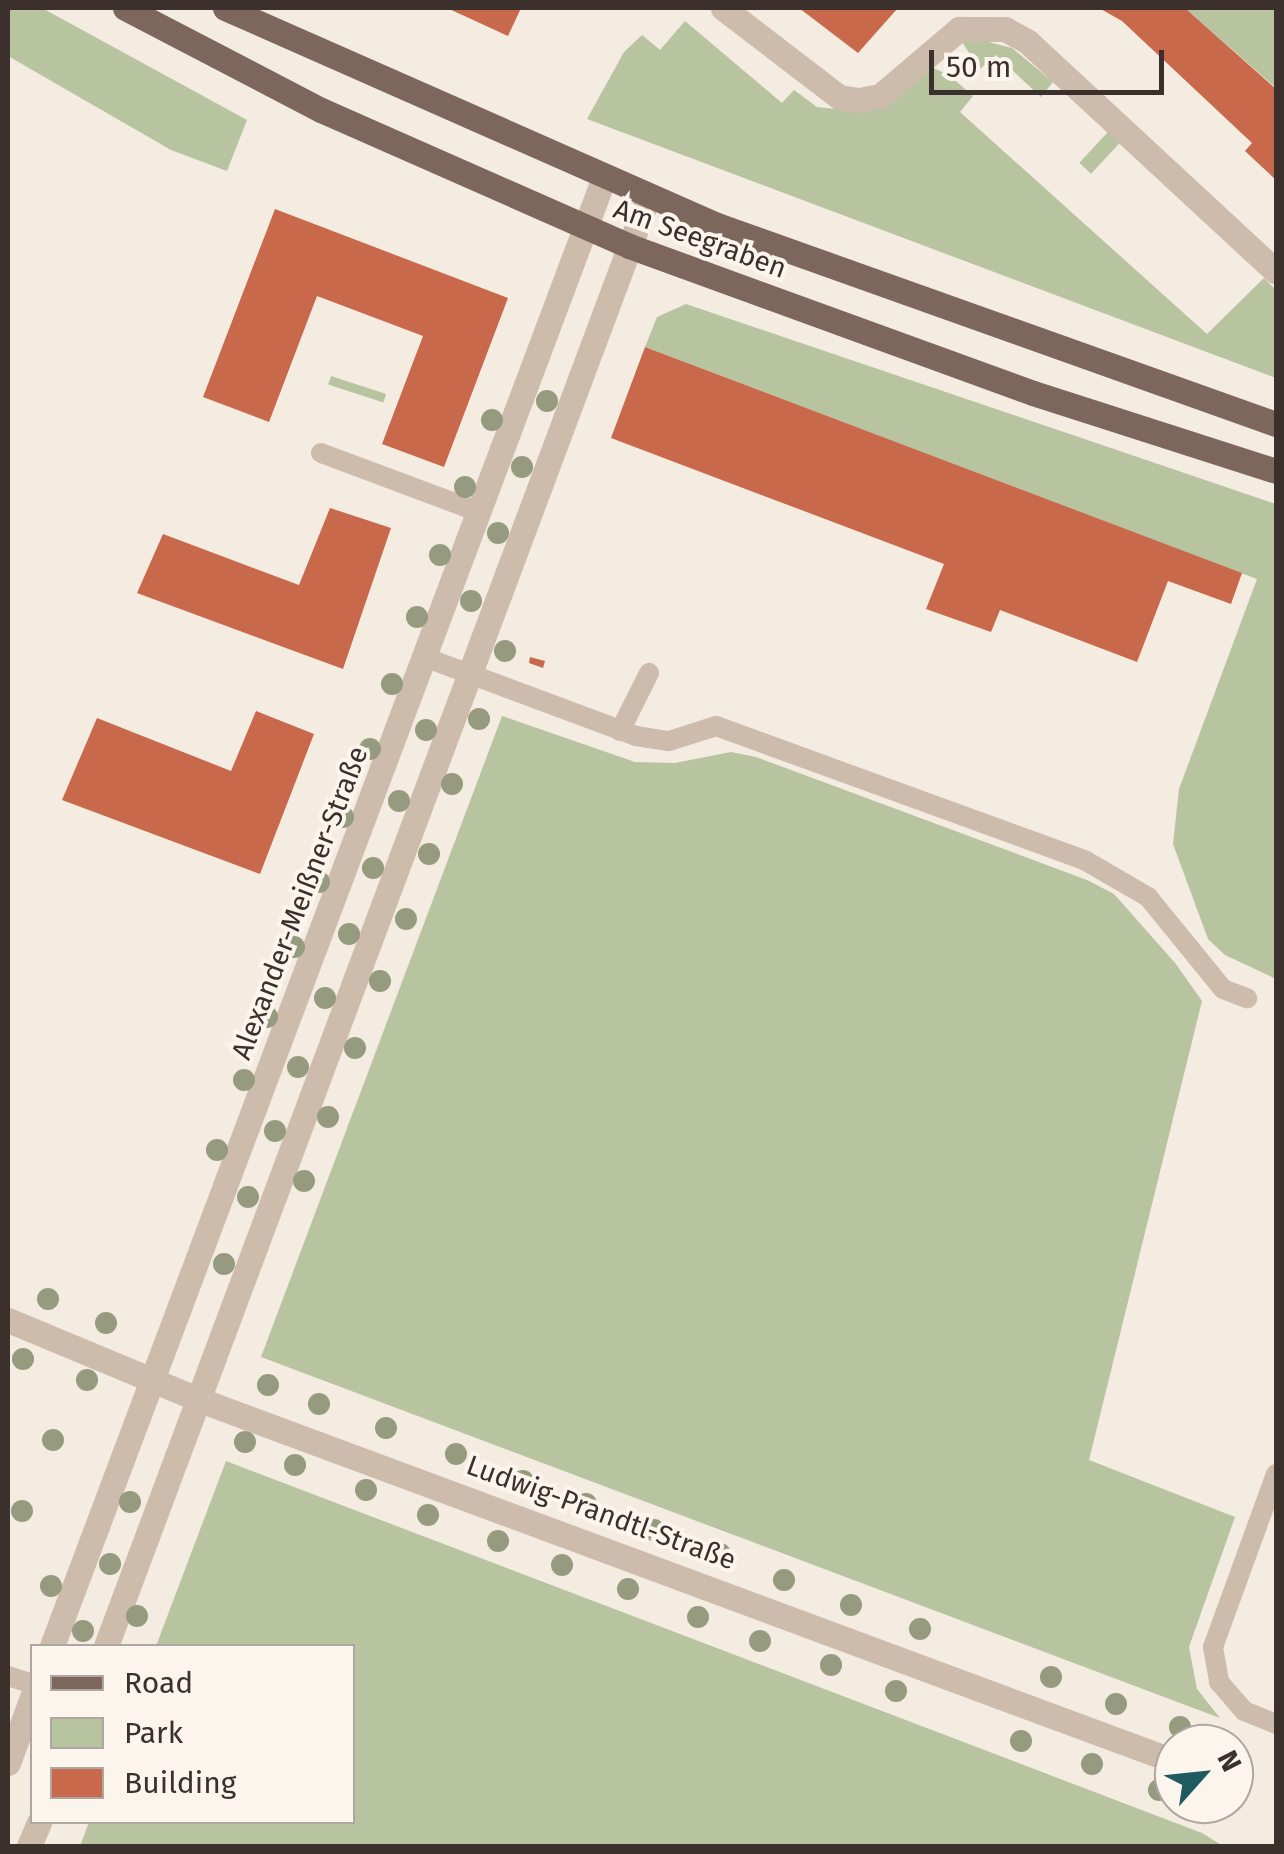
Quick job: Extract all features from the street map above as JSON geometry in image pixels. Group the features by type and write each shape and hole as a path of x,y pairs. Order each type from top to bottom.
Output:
{"main road":[{"name":"Am Seegraben","path":"125,8 321,110 630,246 1033,392 1276,471"},
{"name":"Am Seegraben","path":"225,8 603,180 1276,424"}],"street":[{"path":"724,8 839,97 859,100 880,96 959,30 1004,29 1028,42 1276,272"},
{"name":"Alexander-Meißner-Straße","path":"53,1644 603,180"},
{"path":"107,1644 648,197"},
{"name":"Ludwig-Prandtl-Straße","path":"8,1320 200,1400 1154,1754"},
{"path":"8,1763 30,1702"}],"lane":[{"path":"321,453 479,512"},
{"path":"424,658 620,731 669,740 716,726 1086,861 1148,897 1223,989 1247,998"},
{"path":"620,731 649,672"},
{"path":"1276,1474 1212,1647 1219,1682 1244,1711 1276,1724"}],"green space":[{"path":"8,8 42,8 247,120 227,171 171,150 8,56"},
{"path":"1185,8 1276,8 1276,88"},
{"path":"685,21 782,103 794,90 817,107 863,112 890,104 931,67 949,75 973,96 960,112 1207,334 1264,278 1276,290 1276,378 587,119 624,52 642,35 660,50"},
{"path":"973,38 1012,48 1053,82 1041,97 996,55 980,69 962,42"},
{"path":"1108,132 1120,143 1091,174 1079,163"},
{"path":"686,304 1276,504 1276,979 1225,955 1208,939 1173,844 1179,789 1257,579 645,347 657,317"},
{"path":"331,376 386,394 383,402 328,385"},
{"path":"502,716 635,762 675,763 731,752 756,757 1087,880 1114,894 1176,964 1202,1001 1089,1460 1235,1517 1189,1647 1197,1689 1220,1718 261,1357"},
{"path":"226,1461 1154,1815 1154,1824 1178,1824 1202,1833 1223,1846 80,1846 88,1824 355,1824 355,1644 157,1644"}],"building":[{"path":"447,8 521,8 508,36"},
{"path":"799,8 895,8 897,9 858,53"},
{"path":"1099,8 1185,8 1276,89 1276,180 1245,151 1252,143 1122,21"},
{"path":"275,209 508,298 444,467 382,444 423,336 317,296 269,422 203,397"},
{"path":"645,347 1242,573 1231,604 1168,581 1137,662 1000,610 991,632 926,609 944,564 611,438"},
{"path":"330,508 391,528 343,669 137,593 163,534 299,585"},
{"path":"530,657 545,661 543,668 529,663"},
{"path":"256,711 314,734 260,874 62,800 97,718 231,771"}]}
